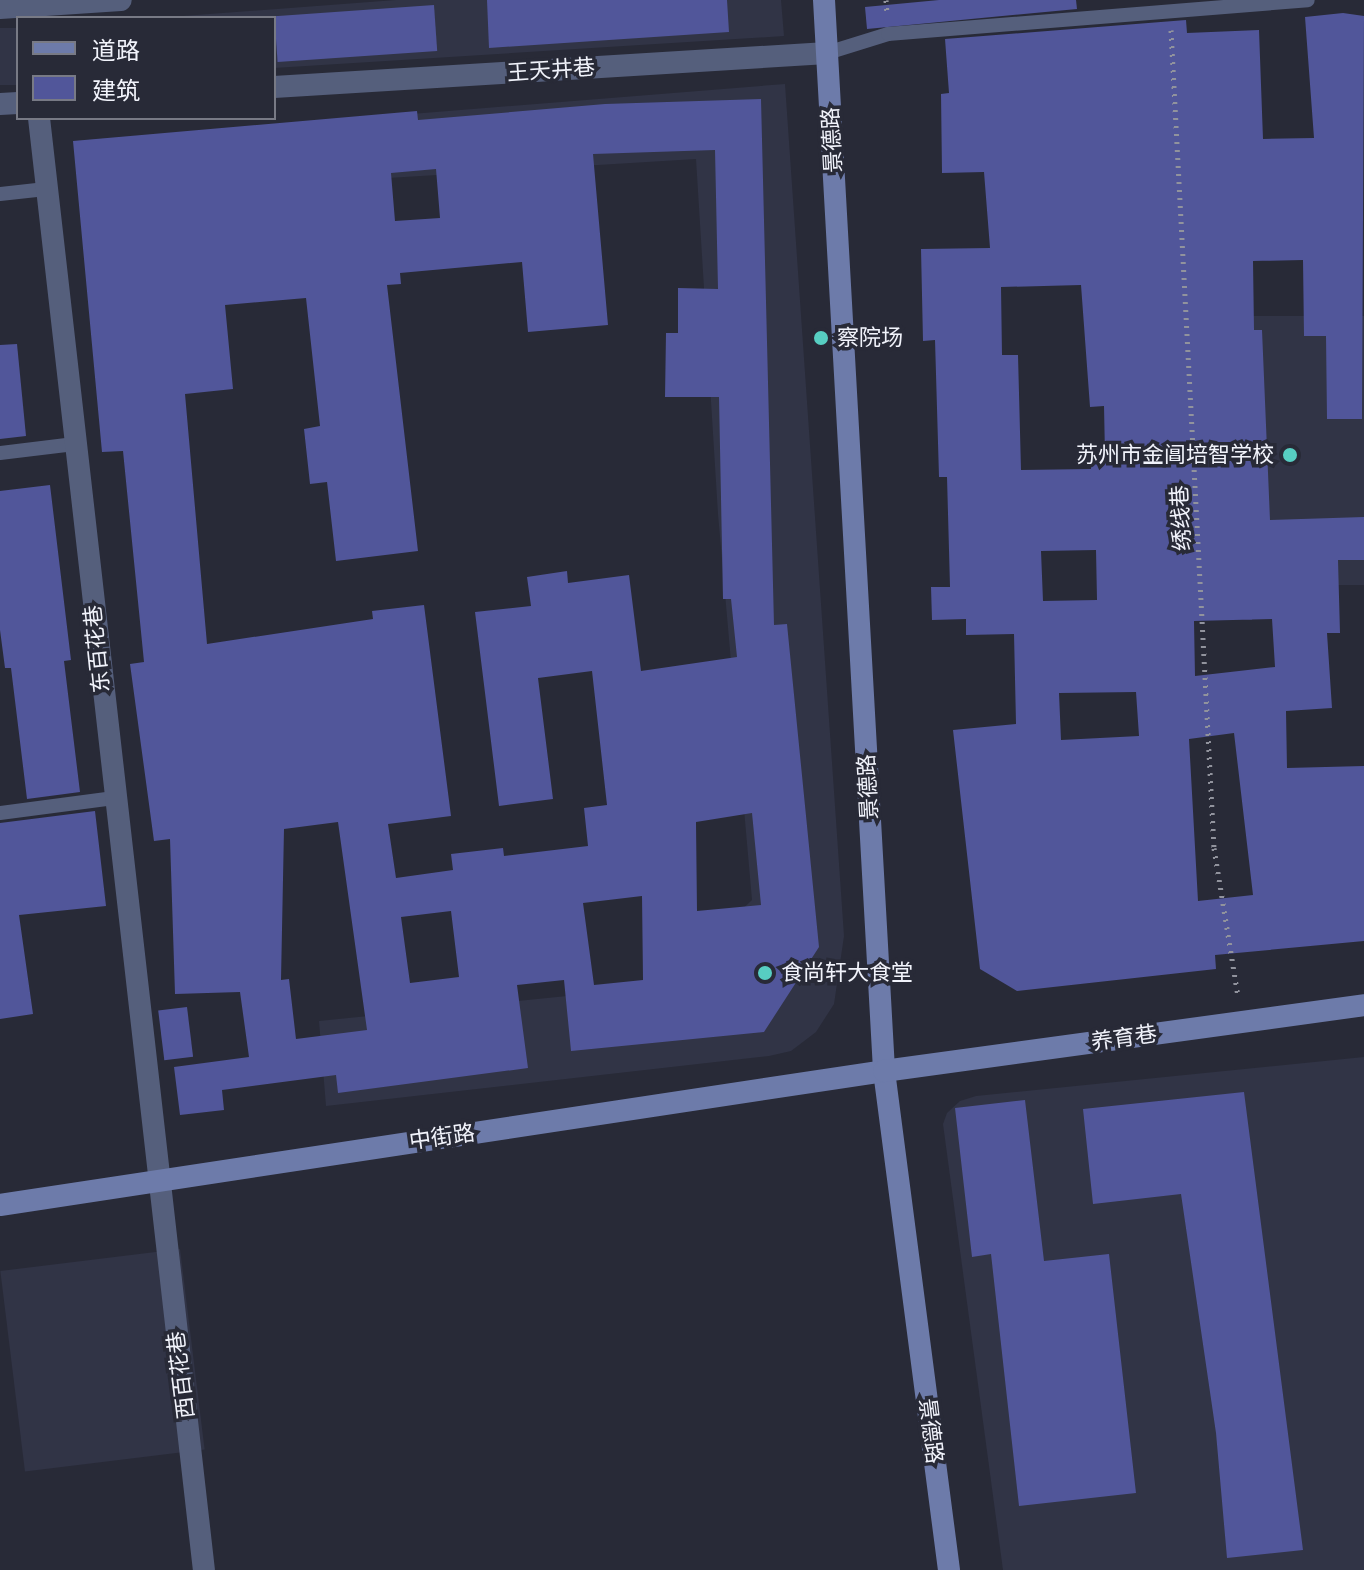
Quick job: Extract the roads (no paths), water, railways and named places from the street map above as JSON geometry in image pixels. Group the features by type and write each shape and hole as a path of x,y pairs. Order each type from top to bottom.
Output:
{"main road":[{"name":"景德路","path":"824,0 884,1071 949,1570"},
{"name":"养育巷","path":"884,1071 1364,1005"},
{"name":"中街路","path":"0,1205 884,1071"}],"street":[{"path":"0,8 29,12 121,0"},
{"name":"王天井巷","path":"276,87 827,53"},
{"name":"东百花巷","path":"39,120 158,1180"},
{"name":"西百花巷","path":"158,1180 204,1570"}],"lane":[{"path":"827,53 888,34 1308,0"},
{"path":"0,194 46,189"},
{"path":"0,453 74,444"},
{"path":"0,813 114,798"}],"place":[{"name":"察院场","path":"821,338"},
{"name":"苏州市金阊培智学校","path":"1290,455"},
{"name":"食尚轩大食堂","path":"765,973"}]}
